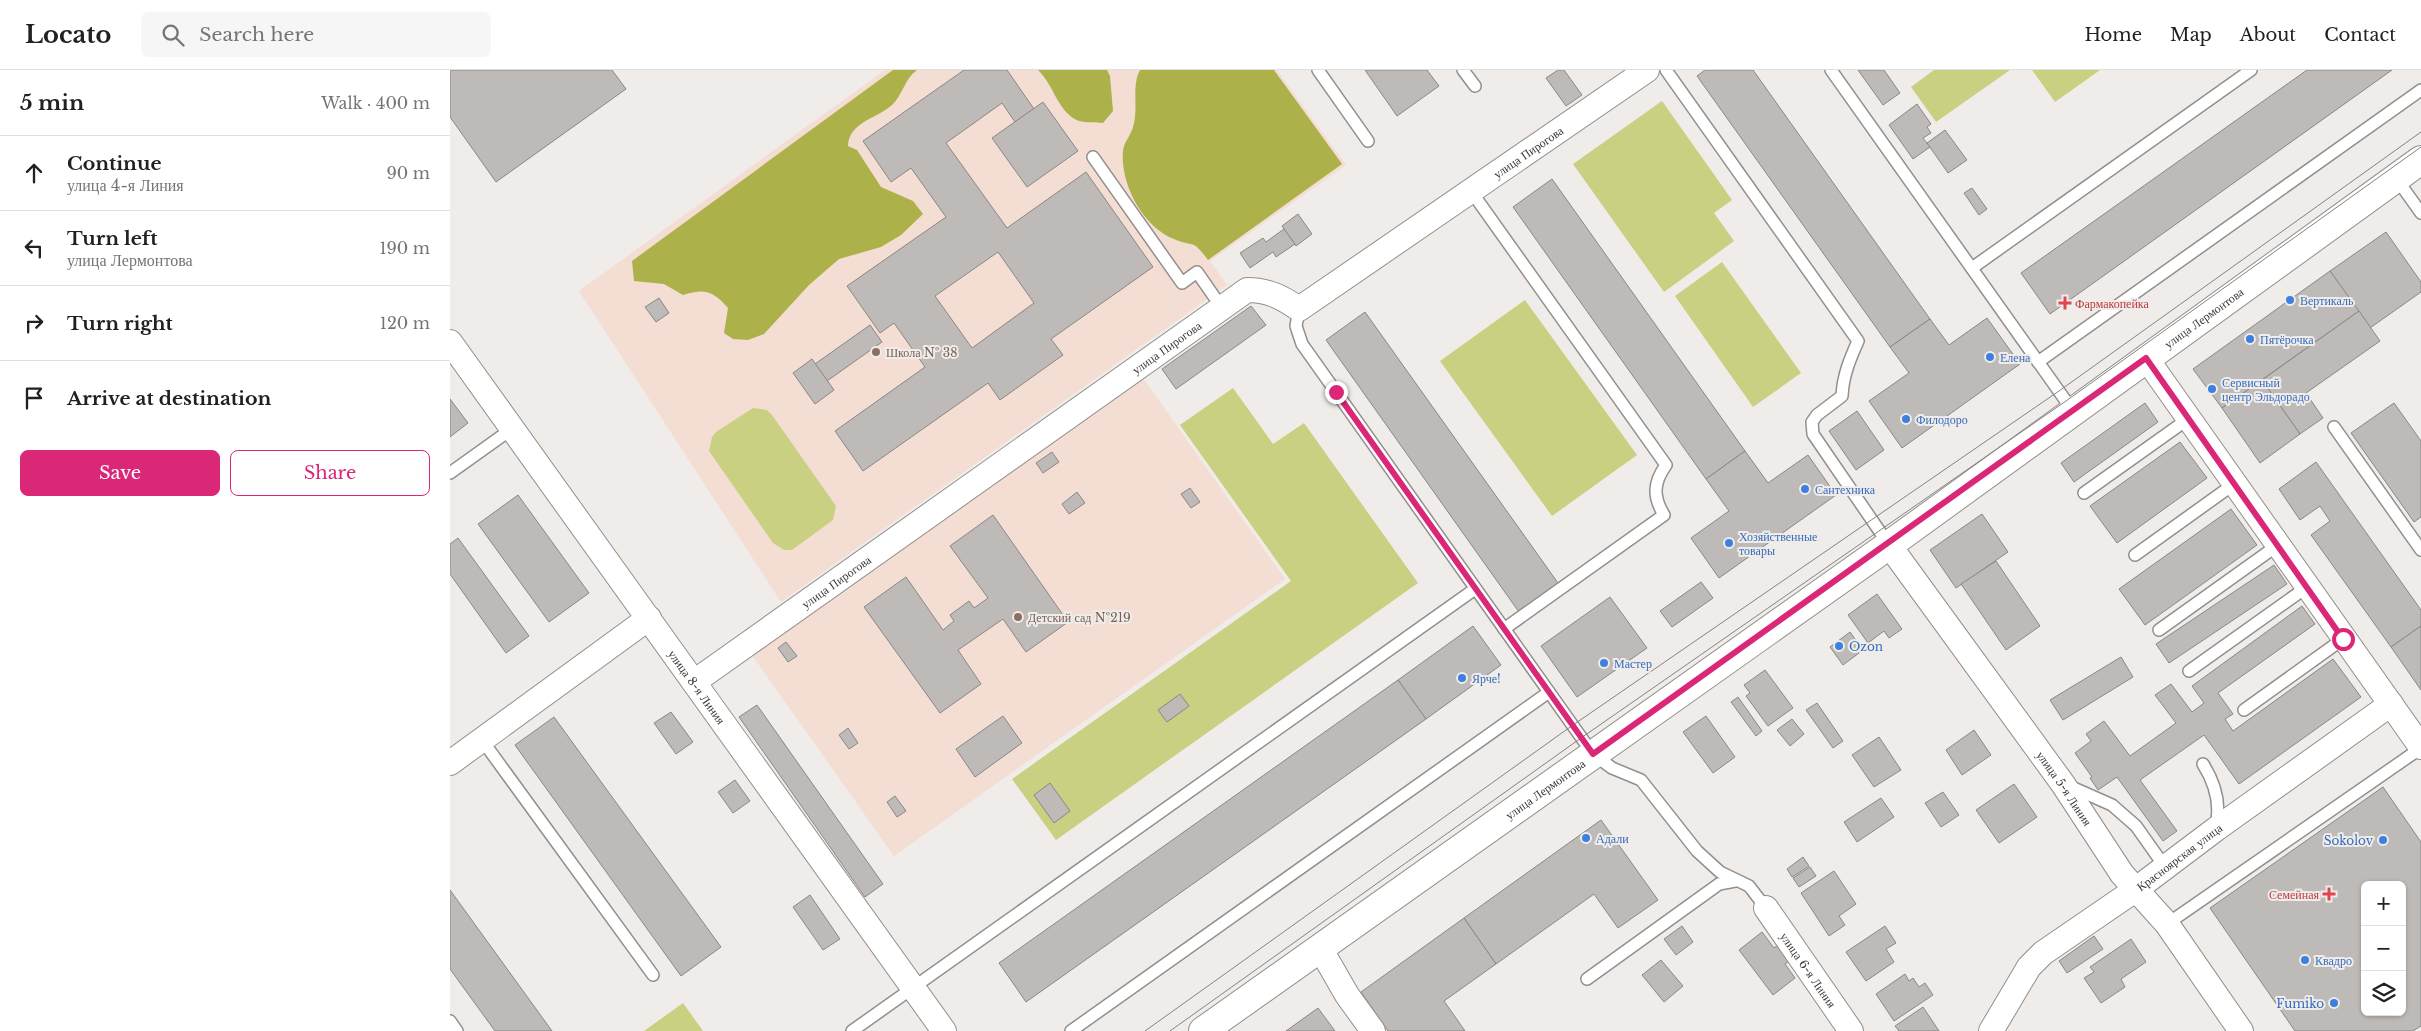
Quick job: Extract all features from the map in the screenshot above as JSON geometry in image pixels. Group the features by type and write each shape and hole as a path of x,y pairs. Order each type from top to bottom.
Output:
{"main road":[{"name":"улица Лермонтова","path":"1203,1031 1889,545 2421,160"}],"street":[{"name":"улица Пирогова","path":"694,682 1247,290 1264,290 1282,296 1299,309 1646,70"},
{"name":"улица 8-я Линия","path":"450,342 944,1031"},
{"path":"2146,358 2343,639 2419,739"},
{"name":"улица 5-я Линия","path":"1889,545 2063,784 2106,852 2135,890 2167,924 2241,1031"},
{"path":"450,763 649,618"},
{"name":"Красноярская улица","path":"1991,1031 2029,967 2042,953 2135,890 2216,829 2391,704"},
{"name":"улица 6-я Линия","path":"1766,908 1851,1031"},
{"path":"1320,948 1347,995 1373,1031"}],"lane":[{"path":"1318,70 1368,142"},
{"path":"1463,70 1475,86"},
{"path":"1666,70 1858,340 1848,362 1843,380 1842,396 1817,415 1812,422 1813,434 1889,545"},
{"path":"1831,70 2074,411"},
{"path":"1972,268 2251,70"},
{"path":"2038,362 2421,90"},
{"path":"1093,157 1182,283 1197,272 1222,308"},
{"path":"2396,178 2421,213"},
{"path":"1471,191 1666,465 1658,476 1655,490 1657,504 1664,516 1504,629"},
{"path":"1299,309 1296,326 1302,344 1593,754 1612,768 1641,780 1697,850 1720,872 1735,881 1749,886 1766,908"},
{"path":"2084,493 2188,419"},
{"path":"2334,427 2421,550"},
{"path":"450,474 513,428"},
{"path":"2135,555 2234,484"},
{"path":"2159,630 2278,546"},
{"path":"2188,671 2307,587"},
{"path":"852,1031 1476,589"},
{"path":"2244,710 2343,639"},
{"path":"1070,1031 1549,692"},
{"path":"2167,924 2419,739"},
{"path":"482,740 653,975"},
{"path":"2203,764 2209,773 2217,799 2219,813 2216,829"},
{"path":"2063,784 2112,805 2136,826 2165,867"},
{"path":"1587,979 1719,884 1735,881"},
{"path":"450,1021 457,1031"}],"shaded area":[{"name":"Школа № 38","path":"885,70 1277,70 1346,165 1210,261 1227,285 781,602 579,291"},
{"name":"Детский сад №219","path":"1143,378 1285,579 894,856 752,655"}],"green space":[{"path":"893,70 917,70 909,78 892,105 853,131 848,146 857,150 881,187 913,201 923,214 901,235 881,247 839,259 809,285 764,334 748,340 733,339 724,333 728,308 718,298 708,292 683,295 664,284 634,281 632,261"},
{"path":"1038,70 1107,70 1110,76 1113,111 1103,123 1079,121 1066,112"},
{"path":"1140,70 1274,70 1342,164 1208,260 1196,246 1181,242 1163,233 1143,215 1125,177 1123,151 1135,120 1135,90"},
{"path":"1934,70 2010,70 1936,122 1911,87"},
{"path":"2032,70 2100,70 2055,102"},
{"path":"1662,101 1732,200 1714,213 1734,241 1664,292 1573,164"},
{"path":"1722,262 1801,373 1753,407 1675,296"},
{"path":"1525,300 1637,455 1552,516 1440,361"},
{"path":"1233,388 1273,444 1304,423 1418,583 1056,840 1012,779 1291,581 1180,425"},
{"path":"753,408 767,410 772,415 836,506 833,520 792,550 784,550 773,543 709,451 712,437 716,432"},
{"path":"683,1003 703,1031 644,1031"}],"building":[{"path":"450,70 612,70 626,89 496,182 450,117"},
{"path":"964,70 1007,70 1034,109 1015,122 1002,103 946,143 1007,228 1086,172 1153,267 1051,339 1063,355 1000,400 988,383 863,471 835,431 925,367 894,323 880,333 847,286 946,217 911,168 891,182 863,141","holes":["998,252 1034,303 972,348 935,296"]},
{"path":"1365,70 1427,70 1439,86 1397,116"},
{"path":"1558,70 1564,70 1582,95 1566,106 1546,78"},
{"path":"1705,70 1753,70 1930,319 1890,347 1697,76"},
{"path":"1858,70 1884,70 1900,93 1883,105"},
{"path":"2307,70 2392,70 2050,314 2021,273"},
{"path":"1043,102 1078,151 1027,187 992,138"},
{"path":"1917,104 1931,124 1927,127 1931,133 1923,138 1930,147 1913,159 1889,125"},
{"path":"1945,130 1967,160 1948,173 1927,143"},
{"path":"1552,179 1745,451 1706,479 1513,207"},
{"path":"1972,188 1987,209 1979,215 1964,193"},
{"path":"1298,214 1312,234 1296,246 1282,226"},
{"path":"1284,229 1295,244 1276,257 1273,252 1250,268 1240,253 1263,238 1266,242"},
{"path":"2386,232 2421,282 2421,292 2370,328 2330,271"},
{"path":"2330,271 2359,311 2222,408 2193,369"},
{"path":"659,298 669,313 656,322 645,307"},
{"path":"1251,306 1266,325 1176,389 1162,369"},
{"path":"2359,311 2380,341 2306,393 2323,418 2300,434 2262,380"},
{"path":"1365,312 1558,583 1519,612 1326,340"},
{"path":"1987,318 2020,364 1902,448 1869,401 1909,373 1890,347 1930,319 1949,345"},
{"path":"870,325 882,342 827,381 815,364"},
{"path":"812,359 834,390 815,404 793,373"},
{"path":"2262,380 2300,434 2260,463 2222,408"},
{"path":"450,399 468,423 450,437"},
{"path":"2145,403 2158,422 2074,482 2061,463"},
{"path":"2394,403 2421,441 2421,517 2414,522 2351,433"},
{"path":"1857,411 1884,450 1856,470 1829,431"},
{"path":"2180,442 2207,478 2117,543 2090,506"},
{"path":"1745,451 1768,483 1808,455 1836,495 1719,578 1691,538 1729,511 1706,479"},
{"path":"1052,452 1059,462 1043,473 1036,463"},
{"path":"2316,462 2421,610 2421,626 2391,647 2311,535 2330,521 2320,506 2300,520 2279,489"},
{"path":"1190,488 1200,502 1191,508 1181,494"},
{"path":"1077,492 1085,503 1069,514 1062,504"},
{"path":"518,495 589,593 549,622 478,524"},
{"path":"2231,509 2257,545 2145,625 2119,589"},
{"path":"1982,514 2008,552 1956,588 1930,550"},
{"path":"993,515 1068,622 1026,652 1003,619 958,650 981,684 940,713 864,607 906,577 943,630 954,621 950,615 969,601 974,608 988,598 950,546"},
{"path":"458,538 529,636 506,653 450,574 450,544"},
{"path":"1996,561 2040,626 2006,650 1961,584"},
{"path":"2274,565 2287,584 2169,663 2156,644"},
{"path":"1701,582 1713,598 1672,627 1660,611"},
{"path":"1877,594 1902,629 1889,638 1884,631 1868,643 1848,615"},
{"path":"1610,597 1647,648 1577,697 1541,646"},
{"path":"2302,606 2315,624 2218,693 2233,714 2225,719 2233,731 2333,659 2361,697 2239,784 2204,735 2140,780 2177,831 2163,841 2117,777 2098,790 2090,778 2092,777 2075,753 2091,741 2086,734 2104,721 2130,756 2176,723 2155,695 2171,684 2192,712 2204,703 2192,686"},
{"path":"1473,626 1501,665 1426,719 1398,680"},
{"path":"2421,626 2421,690 2391,647"},
{"path":"1850,632 1863,650 1843,665 1830,647"},
{"path":"786,642 797,656 788,662 778,648"},
{"path":"2121,657 2133,677 2063,720 2050,700"},
{"path":"1765,670 1793,708 1768,726 1746,696 1750,693 1744,685"},
{"path":"1398,680 1426,719 1026,1002 999,963"},
{"path":"1180,694 1189,706 1167,722 1158,710"},
{"path":"1738,697 1762,731 1756,736 1731,702"},
{"path":"1817,703 1843,741 1833,748 1806,710"},
{"path":"757,705 883,884 865,897 739,717"},
{"path":"671,712 693,742 676,754 654,723"},
{"path":"1003,716 1022,743 975,777 956,749"},
{"path":"1706,716 1735,757 1713,773 1683,732"},
{"path":"554,717 721,947 681,976 515,745"},
{"path":"1792,719 1804,734 1790,746 1777,730"},
{"path":"848,728 858,743 849,749 839,735"},
{"path":"1974,730 1991,755 1962,775 1946,750"},
{"path":"1879,737 1901,770 1874,787 1852,755"},
{"path":"735,780 750,801 733,813 718,792"},
{"path":"1050,783 1070,811 1054,823 1034,795"},
{"path":"2014,784 2037,817 1999,843 1976,810"},
{"name":"Квадро","path":"2383,787 2421,842 2421,1026 2413,1031 2295,1031 2210,908"},
{"path":"1943,792 1959,815 1941,827 1925,803"},
{"path":"895,796 906,811 897,817 887,802"},
{"path":"1881,798 1894,817 1857,842 1844,822"},
{"path":"1601,820 1658,900 1618,928 1594,894 1496,964 1464,918"},
{"path":"1803,857 1809,866 1792,877 1787,869"},
{"path":"1810,867 1816,876 1799,887 1793,878"},
{"path":"1834,871 1856,904 1839,916 1845,925 1829,936 1801,893"},
{"path":"450,890 552,1031 495,1031 450,969"},
{"path":"810,895 840,939 823,950 793,907"},
{"path":"1464,918 1496,964 1444,1001 1465,1031 1388,1031 1361,992"},
{"path":"1682,926 1693,942 1676,955 1664,939"},
{"path":"1885,926 1896,943 1886,949 1894,962 1866,981 1846,952"},
{"path":"1762,932 1774,948 1780,943 1792,959 1785,964 1795,978 1773,995 1739,950"},
{"path":"2094,936 2103,949 2067,973 2059,961"},
{"path":"2131,939 2146,962 2121,979 2125,987 2101,1003 2084,978 2094,972 2090,967"},
{"path":"1661,960 1683,986 1664,1002 1642,975"},
{"path":"1905,974 1909,981 1913,978 1919,987 1925,983 1933,995 1894,1021 1876,994"},
{"path":"1923,1007 1939,1031 1899,1031 1895,1026"},
{"path":"1318,1008 1335,1031 1286,1031"}],"tram line":[{"path":"1145,1031 1573,725 2059,391 2421,132"},
{"path":"1170,1031 1581,738 2066,401 2421,147"}],"place":[{"name":"Вертикаль","path":"2290,300"},
{"name":"Фармакопейка","path":"2065,303"},
{"name":"Пятёрочка","path":"2250,339"},
{"name":"Школа № 38","path":"876,352"},
{"name":"Елена","path":"1990,357"},
{"name":"Сервисный центр Эльдорадо","path":"2212,389"},
{"name":"Филодоро","path":"1906,419"},
{"name":"Сантехника","path":"1805,489"},
{"name":"Хозяйственные товары","path":"1729,543"},
{"name":"Детский сад №219","path":"1018,617"},
{"name":"Ozon","path":"1839,646"},
{"name":"Мастер","path":"1604,663"},
{"name":"Ярче!","path":"1462,678"},
{"name":"Адали","path":"1586,838"},
{"name":"Sokolov","path":"2383,840"},
{"name":"Семейная","path":"2329,894"},
{"name":"Квадро","path":"2305,960"},
{"name":"Fumiko","path":"2334,1003"}],"route":[{"path":"1336,392 1593,754 1889,545 2146,358 2343,639"}]}
